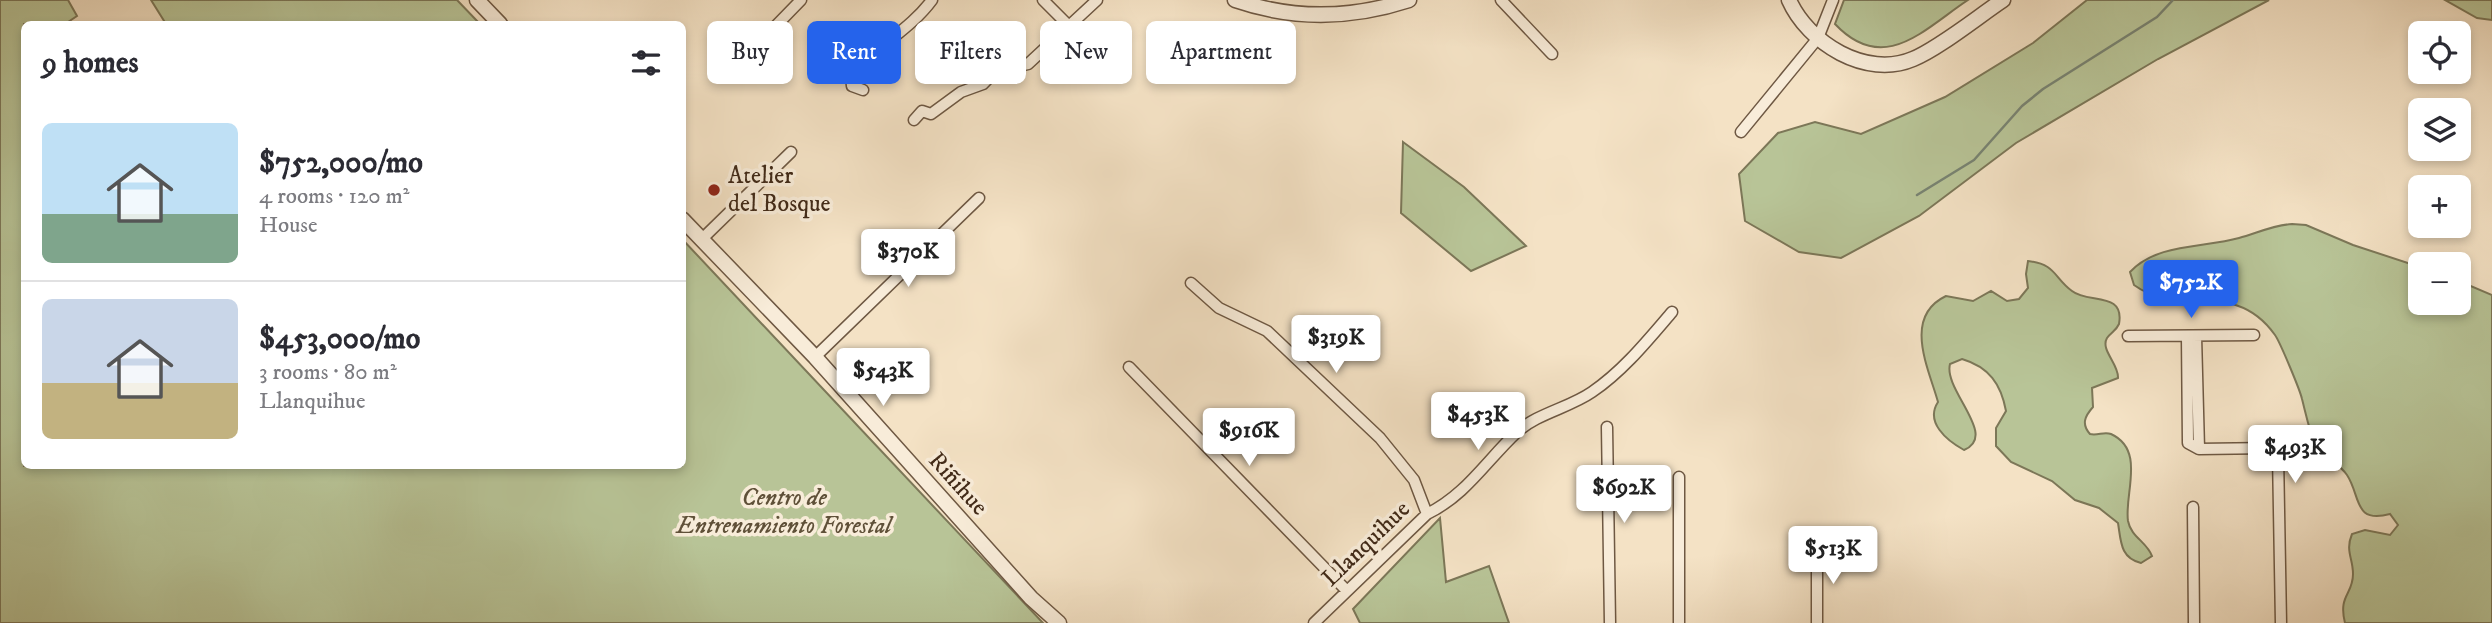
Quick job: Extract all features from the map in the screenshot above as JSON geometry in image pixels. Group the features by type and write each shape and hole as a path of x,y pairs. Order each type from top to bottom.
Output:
{"street":[{"path":"477,0 496,21"},
{"path":"781,21 801,0"},
{"path":"863,90 852,86 851,76 868,58 921,14 932,0"},
{"path":"1043,0 1064,21"},
{"path":"1076,21 1097,0"},
{"path":"1235,0 1282,12 1319,15 1356,13 1409,0"},
{"path":"1501,0 1552,54"},
{"path":"1789,0 1803,23 1838,52 1859,60 1881,63 1914,59 2003,0"},
{"path":"1741,132 1818,38 1833,0"},
{"path":"1026,64 1040,53"},
{"path":"914,120 922,111 932,114 961,92 983,84"},
{"path":"702,239 791,152"},
{"path":"815,357 979,198"},
{"name":"Riñihue","path":"686,223 815,357 1005,570 1059,623"},
{"path":"1191,283 1219,308 1267,331 1380,438 1414,480 1427,514"},
{"name":"Llanquihue","path":"1314,623 1427,514 1449,503 1465,489 1518,431 1534,419 1563,409 1593,392 1619,370 1672,312"},
{"path":"2128,336 2255,335"},
{"path":"2191,336 2199,449 2268,448 2278,454 2281,623"},
{"path":"1129,367 1347,591"},
{"path":"1607,427 1610,623"},
{"path":"1679,477 1679,623"},
{"path":"2193,507 2194,623"},
{"path":"1817,549 1817,623"}],"green space":[{"name":"Centro de Entrenamiento Forestal","path":"0,0 68,0 77,16 70,21 21,21 21,469 686,469 686,243 1043,623 0,623"},
{"path":"151,0 457,0 477,21 164,21"},
{"path":"1844,0 1968,0 1920,34 1887,47 1870,46 1853,39 1835,24"},
{"path":"2087,0 2269,0 2158,59 2016,143 1919,216 1841,258 1799,252 1745,221 1739,174 1778,133 1815,122 1861,134 1945,97 2033,43"},
{"path":"2445,0 2492,0 2492,20 2477,18"},
{"path":"1403,142 1464,187 1526,246 1471,271 1401,213"},
{"path":"2292,224 2306,225 2353,245 2408,263 2408,315 2471,315 2471,286 2492,295 2492,623 2345,623 2343,606 2353,574 2349,550 2352,534 2365,530 2390,535 2398,525 2390,514 2378,516 2364,512 2347,475 2316,445 2285,356 2275,335 2259,318 2242,307 2224,302 2169,299 2134,285 2130,272 2153,256 2239,238"},
{"path":"2028,261 2049,268 2079,295 2111,302 2119,314 2119,324 2106,343 2118,378 2092,388 2093,407 2085,423 2090,434 2111,434 2122,441 2128,451 2131,473 2128,521 2132,531 2152,556 2141,563 2125,553 2118,523 2099,508 2075,500 2052,481 2011,462 1996,446 1996,428 2006,411 1997,385 1980,367 1962,359 1950,364 1954,386 1973,423 1976,434 1973,443 1964,450 1944,436 1936,423 1934,417 1938,402 1922,344 1925,317 1933,305 1946,296 1973,301 1991,291 2007,301 2019,299 2028,288"},
{"path":"1440,518 1446,582 1489,566 1509,623 1360,623 1353,609"}],"waterway":[{"path":"1917,195 1974,160 2022,106 2043,89 2157,17 2173,0"}],"place":[{"name":"Atelier del Bosque","path":"714,190"}]}
